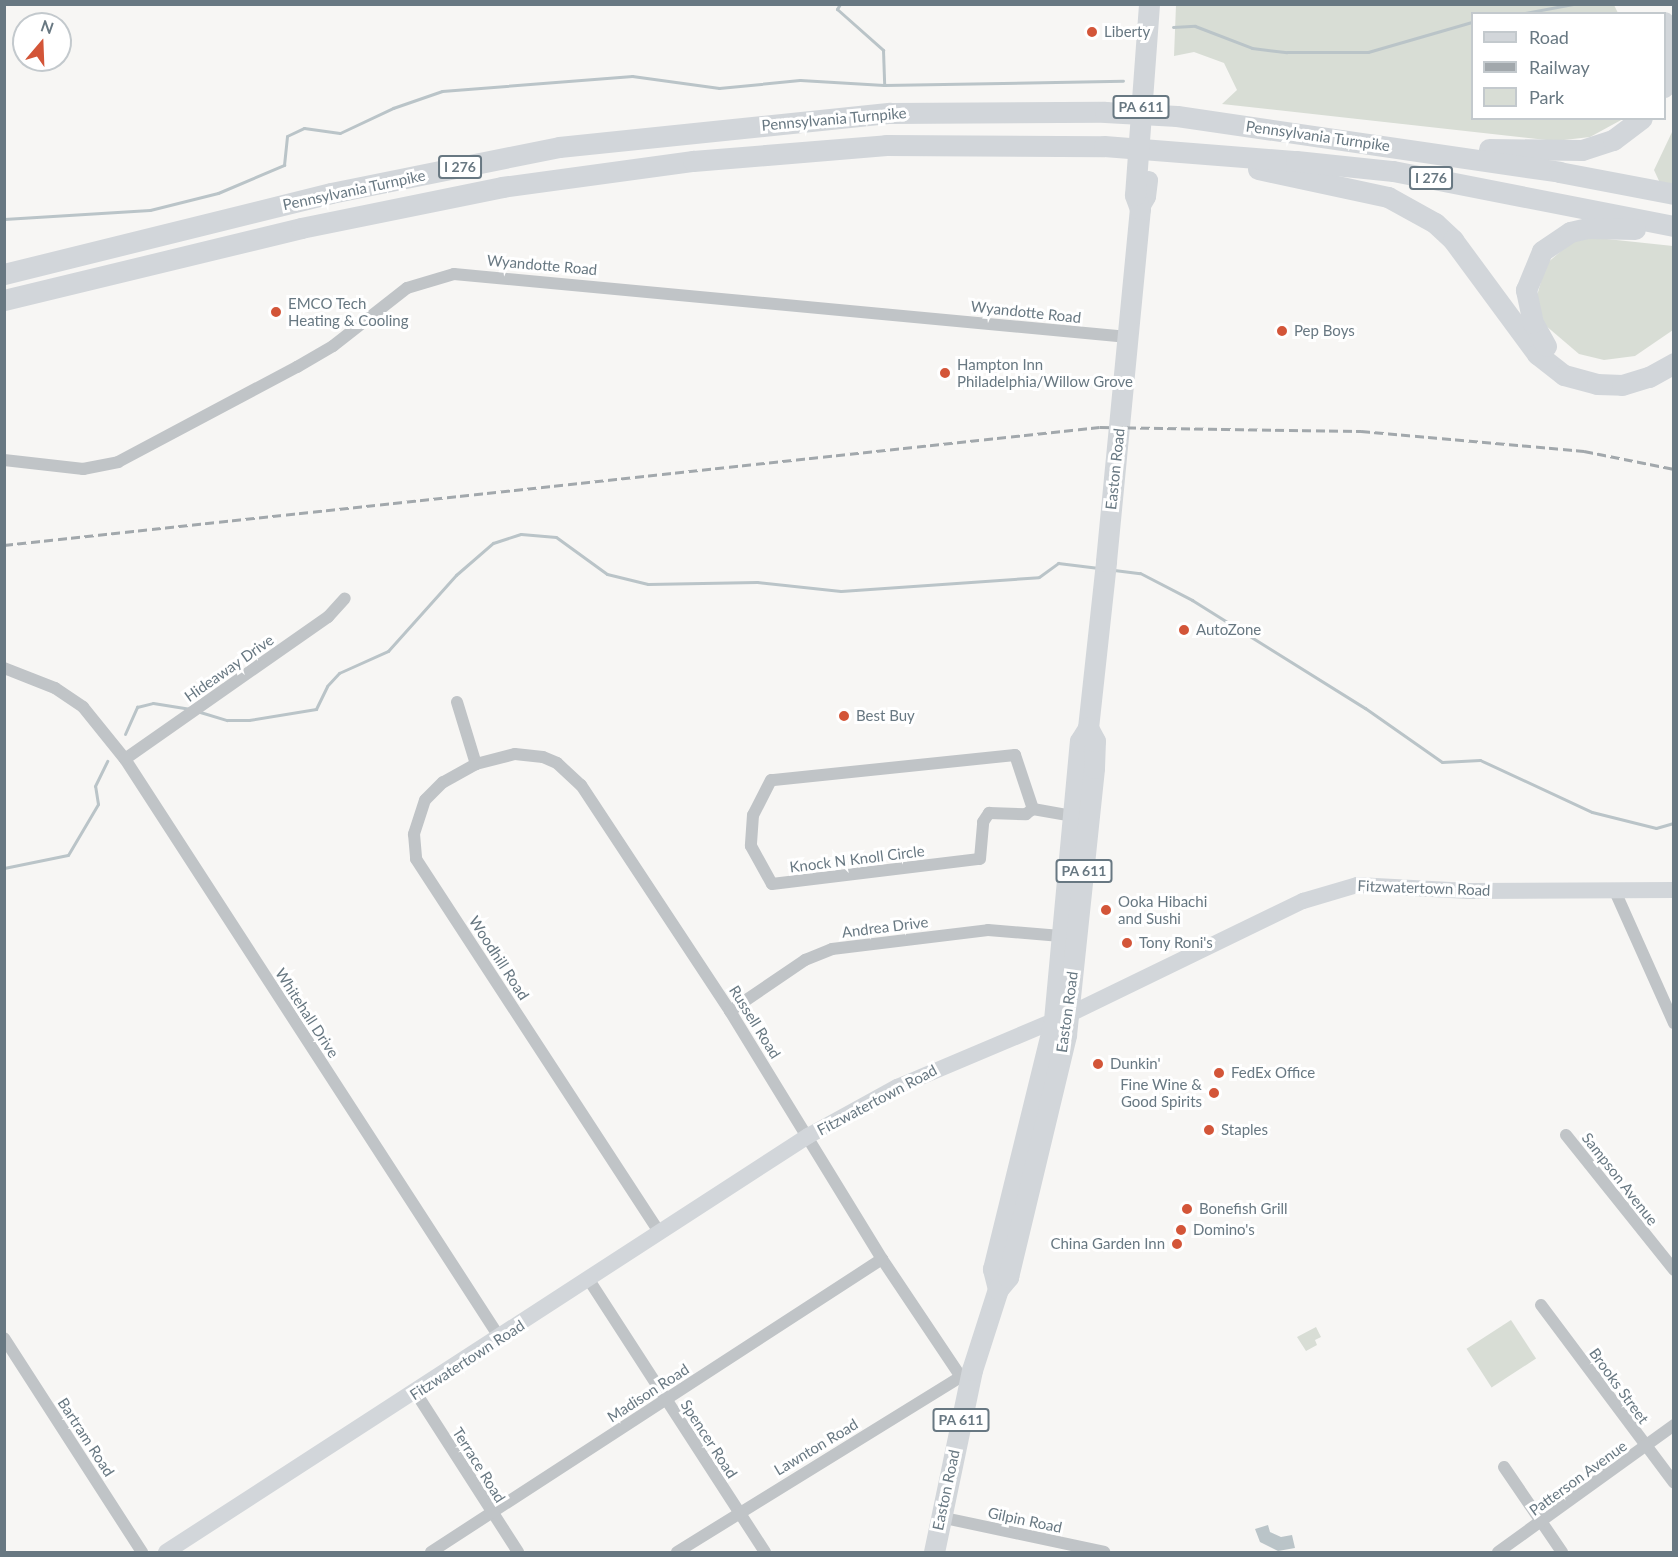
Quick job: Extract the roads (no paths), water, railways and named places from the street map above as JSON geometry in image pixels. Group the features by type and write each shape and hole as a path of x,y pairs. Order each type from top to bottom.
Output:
{"highway":[{"name":"Easton Road","path":"1062,1017 1062,936 1080,741 1088,729 1140,209 1135,195 1149,4"},
{"name":"Easton Road","path":"1149,180 1163,4"},
{"path":"1663,4 1674,19"},
{"path":"1666,27 1672,54 1666,82"},
{"name":"Pennsylvania Turnpike","path":"4,274 331,193 559,147 890,113 1105,112 1178,116 1559,172 1674,194"},
{"path":"1355,141 1567,153 1612,140 1639,120"},
{"name":"Pennsylvania Turnpike","path":"4,300 301,228 502,187 693,161 886,145 1104,146 1393,171 1674,226"},
{"path":"1185,153 1388,197 1414,210 1445,231 1537,354 1564,375 1597,384 1622,385 1649,377 1674,363"},
{"path":"1674,235 1607,227 1570,232 1542,251 1526,290 1538,334 1563,361 1579,368 1596,372 1631,370 1653,362 1674,347"},
{"name":"Easton Road","path":"934,1552 967,1373 998,1289 993,1269 1062,1017 1094,768 1095,741 1088,729"}],"main road":[{"name":"Easton Road","path":"1140,209 1147,198 1149,180"}],"street":[{"name":"Wyandotte Road","path":"4,460 84,469 118,462 333,346 407,288 454,274 1128,337"},
{"name":"Hideaway Drive","path":"125,759 328,617 345,598"},
{"name":"Whitehall Drive","path":"4,668 37,679 83,707 125,759 500,1338"},
{"path":"457,702 476,764"},
{"name":"Russell Road","path":"476,764 499,756 530,755 557,763 581,785 730,1011 882,1259 967,1373"},
{"name":"Knock N Knoll Circle","path":"1033,809 1015,755 771,780 753,815 751,846 772,884 980,859 983,822 989,813 1026,814 1033,809 1073,816"},
{"name":"Woodhill Road","path":"476,764 443,782 425,800 414,834 416,859 659,1232"},
{"name":"Fitzwatertown Road","path":"166,1552 416,1393 808,1136 908,1082 1062,1017 1303,901 1339,887 1674,890"},
{"path":"1614,889 1674,1023"},
{"name":"Andrea Drive","path":"730,1011 805,960 832,949 988,930 1062,936"},
{"name":"Sampson Avenue","path":"1566,1135 1674,1270"},
{"name":"Madison Road","path":"431,1552 882,1259"},
{"name":"Spencer Road","path":"589,1280 765,1552"},
{"name":"Brooks Street","path":"1541,1305 1674,1483"},
{"name":"Bartram Road","path":"4,1338 142,1552"},
{"name":"Lawnton Road","path":"677,1552 738,1512 967,1373"},
{"name":"Terrace Road","path":"416,1393 491,1514 518,1552"},
{"name":"Patterson Avenue","path":"1498,1552 1542,1523 1674,1425"},
{"path":"1504,1467 1562,1552"},
{"name":"Gilpin Road","path":"940,1517 1104,1552"}],"waterway":[{"path":"840,4 837,9 883,50 884,85"},
{"path":"1530,12 1573,4"},
{"path":"1173,27 1195,26 1252,48 1287,52 1368,52 1471,22"},
{"path":"4,219 150,210 218,193 284,165 287,136 304,128 340,133 393,108 442,91 632,76 719,88 800,80 884,85 1123,81"},
{"path":"200,712 227,720 249,720 316,709 327,686 339,673 388,651 456,575 493,543 521,534 556,537 607,574 648,584 757,582 841,591 1039,577 1058,563 1099,568"},
{"path":"1114,570 1140,573 1192,600 1365,708 1442,762 1480,760 1592,812 1656,828 1674,823"},
{"path":"125,734 137,707 153,703 191,709"},
{"path":"4,868 68,855 98,804 95,786 107,761"}],"railway":[{"path":"4,545 1100,427 1361,431 1584,451 1674,469"}],"place":[{"name":"Liberty","path":"1092,32"},
{"name":"EMCO Tech Heating & Cooling","path":"276,312"},
{"name":"Pep Boys","path":"1282,331"},
{"name":"Hampton Inn Philadelphia/Willow Grove","path":"945,373"},
{"name":"AutoZone","path":"1184,630"},
{"name":"Best Buy","path":"844,716"},
{"name":"Ooka Hibachi and Sushi","path":"1106,910"},
{"name":"Tony Roni's","path":"1127,943"},
{"name":"Dunkin'","path":"1098,1064"},
{"name":"FedEx Office","path":"1219,1073"},
{"name":"Fine Wine & Good Spirits","path":"1214,1093"},
{"name":"Staples","path":"1209,1130"},
{"name":"Bonefish Grill","path":"1187,1209"},
{"name":"Domino's","path":"1181,1230"},
{"name":"China Garden Inn","path":"1177,1244"}]}
